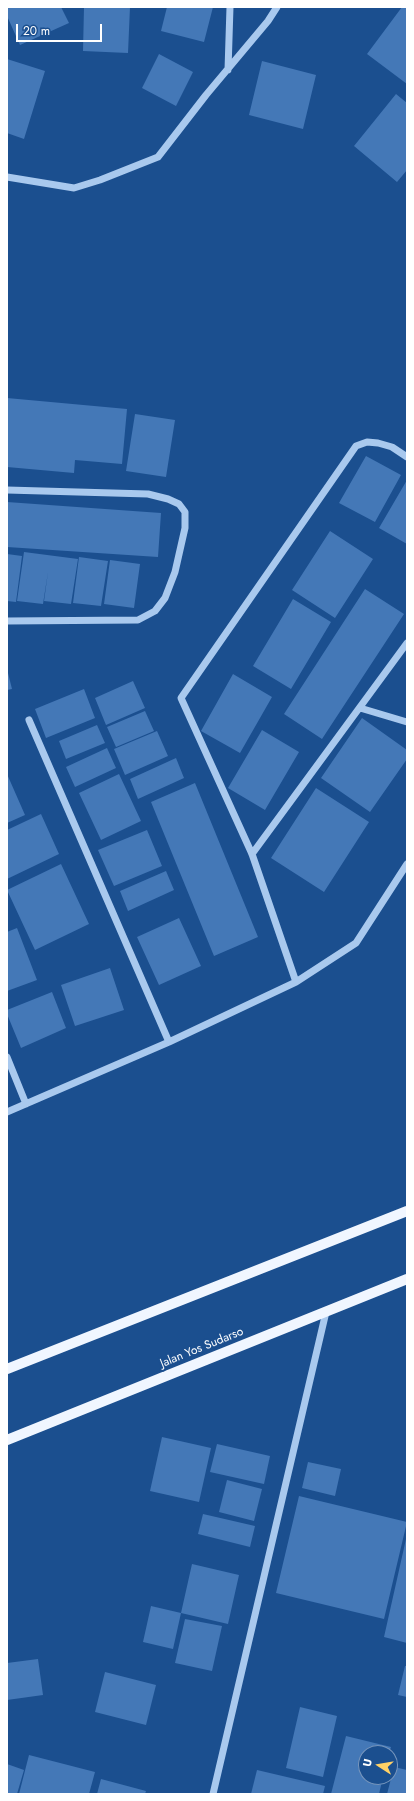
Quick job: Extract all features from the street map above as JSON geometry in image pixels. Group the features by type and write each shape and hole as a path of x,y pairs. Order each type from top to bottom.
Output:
{"main road":[{"path":"7,1368 407,1211"},
{"name":"Jalan Yos Sudarso","path":"7,1440 407,1279"}],"street":[{"path":"228,70 230,7"},
{"path":"7,177 74,188 100,180 158,157 206,95 268,21 277,7"},
{"path":"296,982 252,854 181,698 356,446 367,442 378,443 392,447 407,457"},
{"path":"7,490 148,494 162,497 179,504 185,512 185,528 175,572 165,598 155,611 138,620 7,621"},
{"path":"252,854 407,643"},
{"path":"360,708 407,722"},
{"path":"29,720 169,1042"},
{"path":"7,1112 169,1042 296,982 356,943 407,864"},
{"path":"7,1057 26,1104"},
{"path":"213,1794 326,1312"}],"building":[{"path":"7,7 61,7 69,23 20,45 7,16"},
{"path":"84,7 130,7 128,53 83,51"},
{"path":"167,7 213,7 204,42 161,31"},
{"path":"402,7 407,7 407,84 367,54"},
{"path":"159,54 193,72 176,106 142,88"},
{"path":"7,59 45,71 24,139 7,133"},
{"path":"262,61 316,75 303,129 249,115"},
{"path":"396,94 407,103 407,170 397,182 354,146"},
{"path":"7,398 127,409 122,464 75,460 74,473 7,467"},
{"path":"135,414 175,420 166,477 126,471"},
{"path":"366,456 401,475 375,522 339,503"},
{"path":"407,480 407,544 379,528"},
{"path":"7,502 161,513 158,557 7,547"},
{"path":"330,531 373,559 335,618 292,590"},
{"path":"24,552 78,559 71,604 44,601 48,572 43,604 17,601"},
{"path":"7,554 22,556 16,602 7,601"},
{"path":"79,557 108,561 101,606 73,603"},
{"path":"110,560 140,564 134,608 104,604"},
{"path":"365,589 404,614 322,739 284,714"},
{"path":"293,599 331,622 291,689 253,666"},
{"path":"7,669 12,689 7,690"},
{"path":"233,674 272,697 240,753 201,731"},
{"path":"133,681 145,708 106,725 95,698"},
{"path":"84,689 95,718 46,738 35,709"},
{"path":"145,711 154,731 116,747 107,727"},
{"path":"362,718 407,750 407,759 370,812 321,778"},
{"path":"97,725 105,743 66,759 59,741"},
{"path":"262,730 299,752 265,810 228,788"},
{"path":"157,731 168,756 125,775 114,749"},
{"path":"107,748 116,768 75,787 66,767"},
{"path":"176,758 184,778 138,799 130,779"},
{"path":"7,774 25,815 7,823"},
{"path":"119,774 141,821 101,840 79,793"},
{"path":"195,783 258,937 214,956 151,802"},
{"path":"316,788 369,822 324,892 271,858"},
{"path":"41,814 59,854 7,879 7,830"},
{"path":"147,830 162,866 114,886 98,850"},
{"path":"61,864 89,924 35,950 7,890"},
{"path":"166,871 174,890 128,911 120,891"},
{"path":"179,918 201,966 159,985 137,937"},
{"path":"17,928 37,980 7,991 7,932"},
{"path":"110,968 124,1010 75,1026 61,985"},
{"path":"52,992 66,1028 21,1048 7,1014 7,1010"},
{"path":"162,1437 211,1448 199,1502 150,1491"},
{"path":"217,1444 270,1456 264,1484 210,1472"},
{"path":"308,1462 341,1469 335,1496 302,1488"},
{"path":"227,1480 262,1489 254,1521 219,1512"},
{"path":"299,1496 407,1522 384,1619 276,1593"},
{"path":"203,1514 255,1526 250,1547 198,1534"},
{"path":"407,1539 407,1643 384,1637"},
{"path":"192,1564 239,1575 228,1624 181,1613"},
{"path":"151,1606 181,1613 173,1649 143,1642"},
{"path":"185,1619 222,1626 212,1671 175,1663"},
{"path":"38,1659 43,1695 7,1700 7,1663"},
{"path":"405,1666 407,1666 407,1697 398,1695"},
{"path":"105,1672 156,1685 146,1725 95,1712"},
{"path":"300,1707 337,1716 323,1777 286,1768"},
{"path":"346,1736 383,1745 358,1745 358,1785 381,1785 379,1794 331,1794"},
{"path":"29,1755 95,1772 89,1794 19,1794"},
{"path":"7,1764 24,1770 17,1794 7,1794"},
{"path":"398,1768 407,1770 407,1794 387,1794 389,1785 398,1785"},
{"path":"257,1770 325,1786 323,1794 251,1794"},
{"path":"101,1779 146,1791 145,1794 97,1794"}]}
